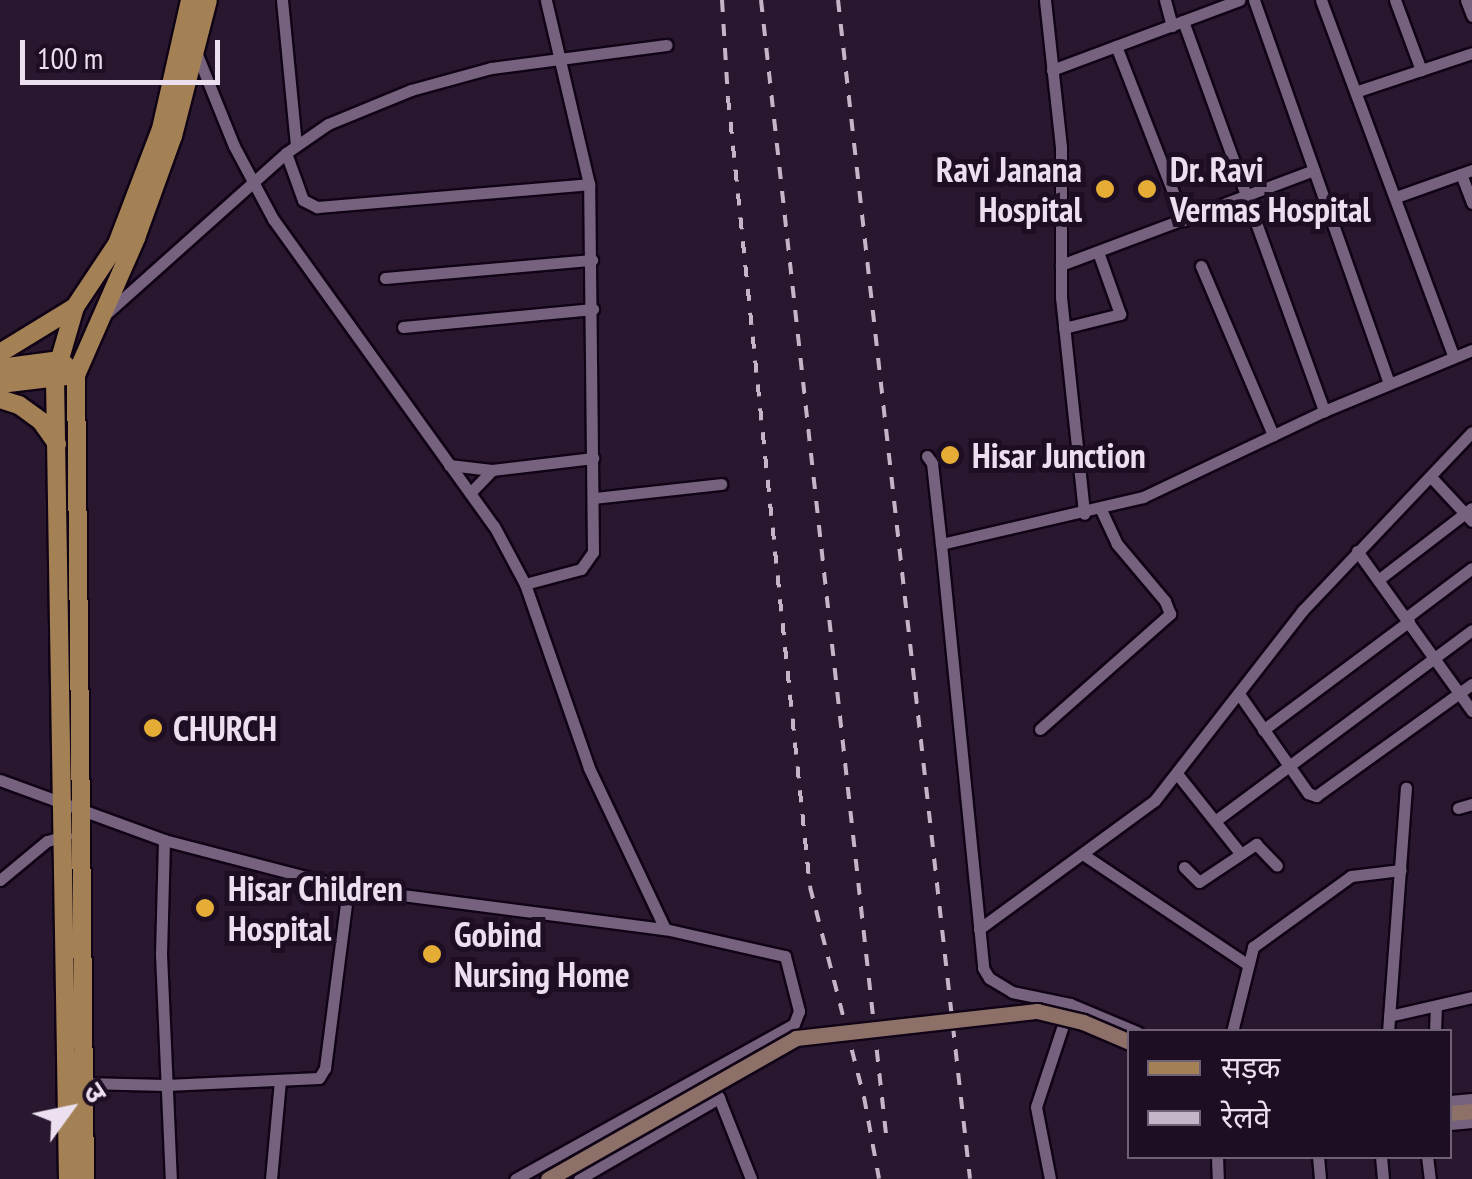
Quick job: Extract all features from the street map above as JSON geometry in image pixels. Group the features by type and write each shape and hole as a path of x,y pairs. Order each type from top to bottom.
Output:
{"main road":[{"path":"85,1179 71,837 62,802 57,368 75,307 116,244 161,129 190,0"},
{"path":"68,1179 71,837 80,808 76,375 136,238 166,153 208,0"},
{"path":"0,353 75,307"},
{"path":"0,368 57,368 76,375"},
{"path":"0,384 57,368"},
{"path":"0,398 18,404 41,422 57,445"},
{"path":"548,1179 796,1038 1037,1011 1083,1022 1127,1041"}],"street":[{"path":"282,0 291,149 302,200 326,208 589,184"},
{"path":"524,584 571,573 589,562 593,552 589,184 546,0"},
{"path":"1045,0 1061,147 1064,328 1084,514"},
{"path":"1164,0 1178,23 1246,197 1324,411"},
{"path":"1052,70 1238,0"},
{"path":"1254,0 1389,382"},
{"path":"1321,0 1454,357"},
{"path":"1396,0 1421,70"},
{"path":"1466,0 1472,16"},
{"path":"96,323 291,149 361,108 491,68 666,45"},
{"path":"1116,46 1184,220"},
{"path":"194,48 253,184 304,264 494,526 524,584 589,768 664,929"},
{"path":"1358,91 1472,53"},
{"path":"1060,265 1314,170"},
{"path":"1396,197 1466,172 1472,203"},
{"path":"1064,328 1120,314 1098,252"},
{"path":"385,278 592,260"},
{"path":"1201,266 1273,435"},
{"path":"402,327 593,309"},
{"path":"941,544 1101,510 1143,496 1389,382 1472,350"},
{"path":"979,929 1140,813 1178,775 1303,610 1472,432"},
{"path":"928,456 941,544 983,968 989,978 1012,992 1070,1004 1130,1029"},
{"path":"450,465 492,470 593,458"},
{"path":"470,493 492,470"},
{"path":"1378,580 1470,514 1431,477"},
{"path":"594,498 721,484"},
{"path":"1040,729 1170,614 1166,601 1117,544 1101,510"},
{"path":"1358,551 1472,711"},
{"path":"1263,730 1472,568"},
{"path":"1214,822 1472,630"},
{"path":"1239,694 1288,767 1308,793 1316,796 1472,684"},
{"path":"1178,775 1240,854"},
{"path":"0,780 164,840 348,888 664,929 780,953 791,966 799,1012 794,1024 515,1179"},
{"path":"1388,1029 1406,788"},
{"path":"1458,808 1472,804"},
{"path":"0,880 48,841 71,837"},
{"path":"164,840 161,954 171,1179"},
{"path":"1184,867 1200,882 1260,845 1277,866"},
{"path":"1084,855 1247,964"},
{"path":"1233,1029 1247,964 1258,942 1342,880 1359,872 1401,870"},
{"path":"83,1083 166,1085 319,1078 325,1068 348,888"},
{"path":"1389,1016 1472,997"},
{"path":"1050,1179 1036,1107 1070,1004"},
{"path":"1435,1029 1436,1008"},
{"path":"707,1074 750,1179"},
{"path":"271,1179 280,1081"},
{"path":"579,1179 720,1098"}],"railway":[{"path":"722,0 728,98 810,887 864,1097 879,1179"},
{"path":"761,0 887,1144"},
{"path":"838,0 970,1179"}],"place":[{"name":"Ravi Janana Hospital","path":"1105,189"},
{"name":"Dr. Ravi Vermas Hospital","path":"1147,189"},
{"name":"Hisar Junction","path":"950,455"},
{"name":"CHURCH","path":"153,728"},
{"name":"Hisar Children Hospital","path":"205,908"},
{"name":"Gobind Nursing Home","path":"432,954"}]}
